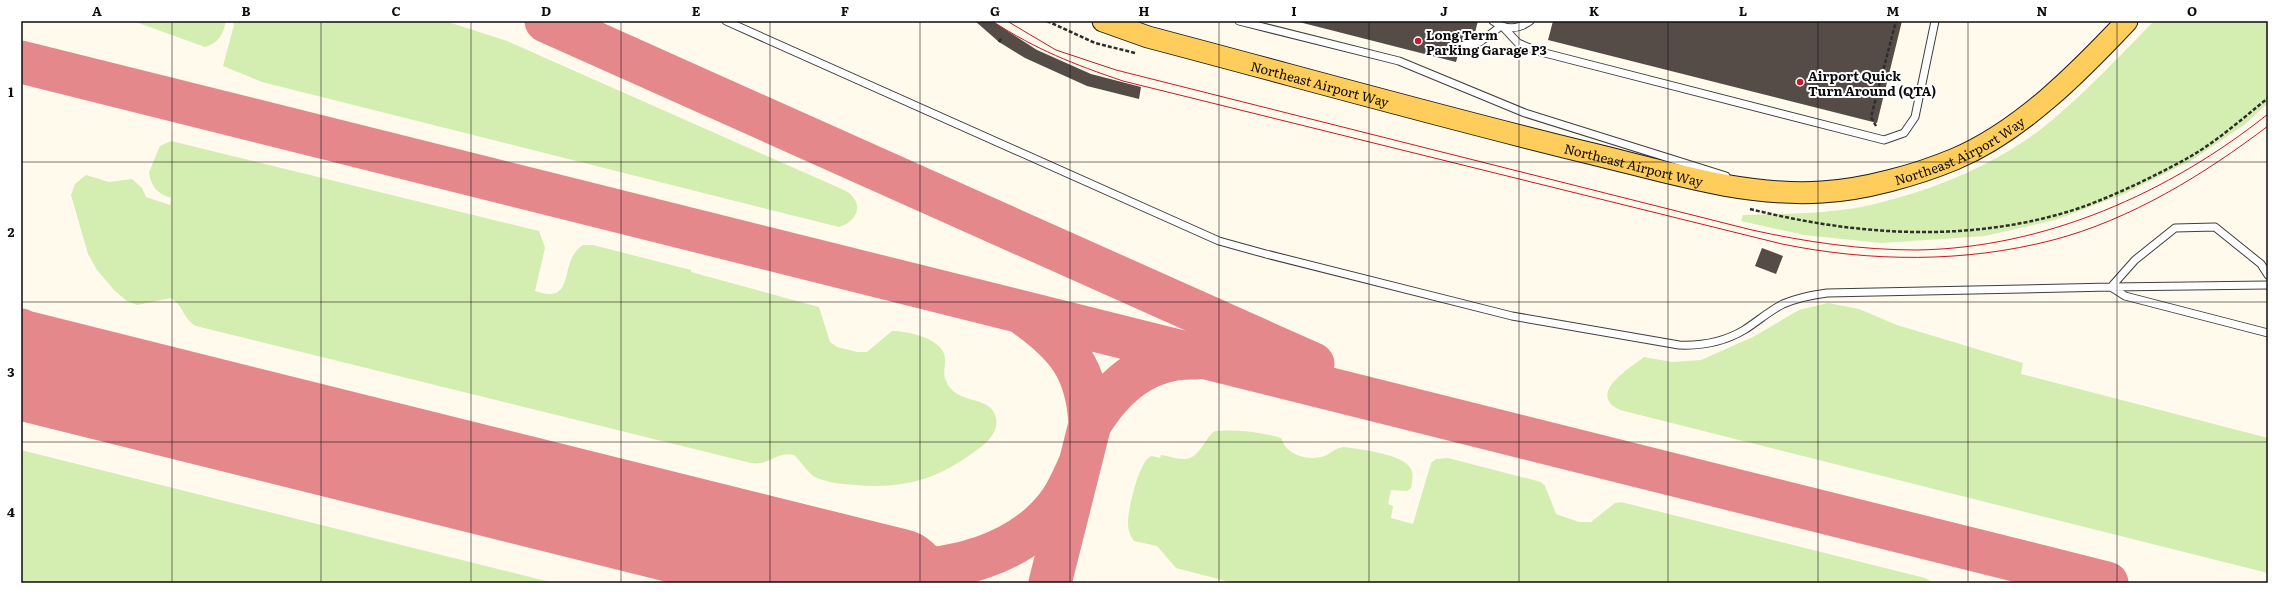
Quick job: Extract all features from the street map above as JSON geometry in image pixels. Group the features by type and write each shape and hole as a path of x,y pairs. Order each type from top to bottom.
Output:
{"main road":[{"name":"Northeast Airport Way","path":"1103,21 1148,37 1550,144 1692,178 1775,192 1823,192 1846,188 1897,178 1956,158 2000,134 2041,104 2127,21"}],"lane":[{"path":"726,21 1219,241 1366,280 1547,323 1679,345 1695,346 1732,336 1781,305 1810,295 1835,292 2268,285"},
{"path":"1239,21 1399,61 1525,113 1775,192"},
{"path":"1493,21 1503,27 1518,43 1537,51 1884,140 1904,133 1914,117 1935,21"},
{"path":"1460,46 1480,42 1503,27 1522,27 1530,21"},
{"path":"2111,287 2136,260 2175,228 2215,227 2261,264 2268,275"},
{"path":"2111,287 2125,296 2268,333"}],"path":[{"path":"1884,140 1871,117 1896,21"},
{"path":"999,42 1002,37"}],"green space":[{"path":"133,21 226,21 220,37 214,43 205,47"},
{"path":"232,21 445,21 507,41 844,190 855,200 857,210 855,216 851,220 839,227 262,82 223,66 234,25"},
{"path":"2154,21 2268,21 2268,103 2244,125 2192,160 2124,194 2055,220 1985,236 1881,243 1804,235 1741,221 1743,215 1820,212 1866,206 1937,185 1983,165 2025,140 2045,126 2114,62"},
{"path":"171,141 539,231 545,248 535,291 548,294 557,292 562,287 575,252 583,245 593,245 691,270 691,272 819,307 830,342 837,347 857,352 867,352 892,331 915,334 931,340 938,345 945,357 945,378 951,389 957,394 981,402 993,411 996,418 995,429 987,442 978,449 960,462 932,476 904,484 872,486 841,484 817,478 808,471 794,455 782,455 768,461 751,463 196,326 189,320 178,304 171,298 137,305 127,301 115,291 97,270 88,254 71,195 75,184 86,175 109,182 132,179 142,188 146,197 170,205 171,198 158,192 151,182 149,172 160,146"},
{"path":"1828,303 1859,309 1897,325 2023,363 2021,374 2268,438 2268,573 1620,410 1611,404 1607,397 1609,389 1621,374 1644,357 1672,362 1701,360 1753,337 1799,310"},
{"path":"1231,430 1265,434 1281,438 1284,445 1289,450 1299,456 1310,458 1322,457 1344,447 1380,453 1400,460 1407,464 1412,471 1413,476 1411,488 1407,491 1391,490 1388,504 1393,506 1391,518 1413,524 1431,463 1436,459 1448,458 1541,482 1545,486 1556,514 1579,522 1591,522 1615,503 1621,502 1925,578 1933,583 1234,583 1176,568 1157,546 1134,541 1130,535 1128,526 1128,518 1135,486 1143,465 1147,459 1152,456 1160,458 1161,455 1180,459 1189,458 1197,453 1215,431"},
{"path":"21,450 554,583 21,583"}],"building":[{"path":"975,21 992,21 1037,50 1091,74 1141,87 1139,99 1087,86 1025,58 999,42"},
{"name":"Long Term Parking Garage P3","path":"1295,21 1478,21 1474,36 1464,33 1456,62"},
{"name":"Airport Quick Turn Around (QTA)","path":"1553,21 1902,21 1877,123 1548,40"},
{"path":"1762,248 1783,256 1776,274 1755,266"}],"taxiway":[{"path":"546,21 1313,364"},
{"path":"21,62 2107,583"},
{"path":"1025,315 1053,338 1064,349 1072,361 1085,389 1090,424 1050,583"},
{"path":"21,330 52,350 159,399"},
{"path":"1090,424 1110,397 1121,385 1134,376 1147,368 1162,362 1196,358"},
{"path":"861,583 822,565 920,570 963,563 984,557 1023,538 1040,525 1063,498 1080,463"}],"runway":[{"path":"21,365 896,583"}],"tram line":[{"path":"992,21 1024,40 1056,56 1123,81 1782,244 1815,250 1883,257 1952,256 1986,253 2020,248 2082,231 2138,208 2166,194 2219,161 2268,126"},
{"path":"1007,21 1056,50 1116,70 1752,230 1813,242 1875,249 1917,250 1965,247 2012,239 2058,227 2103,211 2147,191 2189,168 2230,142 2268,114"}],"place":[{"name":"Long Term Parking Garage P3","path":"1418,41"},
{"name":"Airport Quick Turn Around (QTA)","path":"1800,82"}]}
